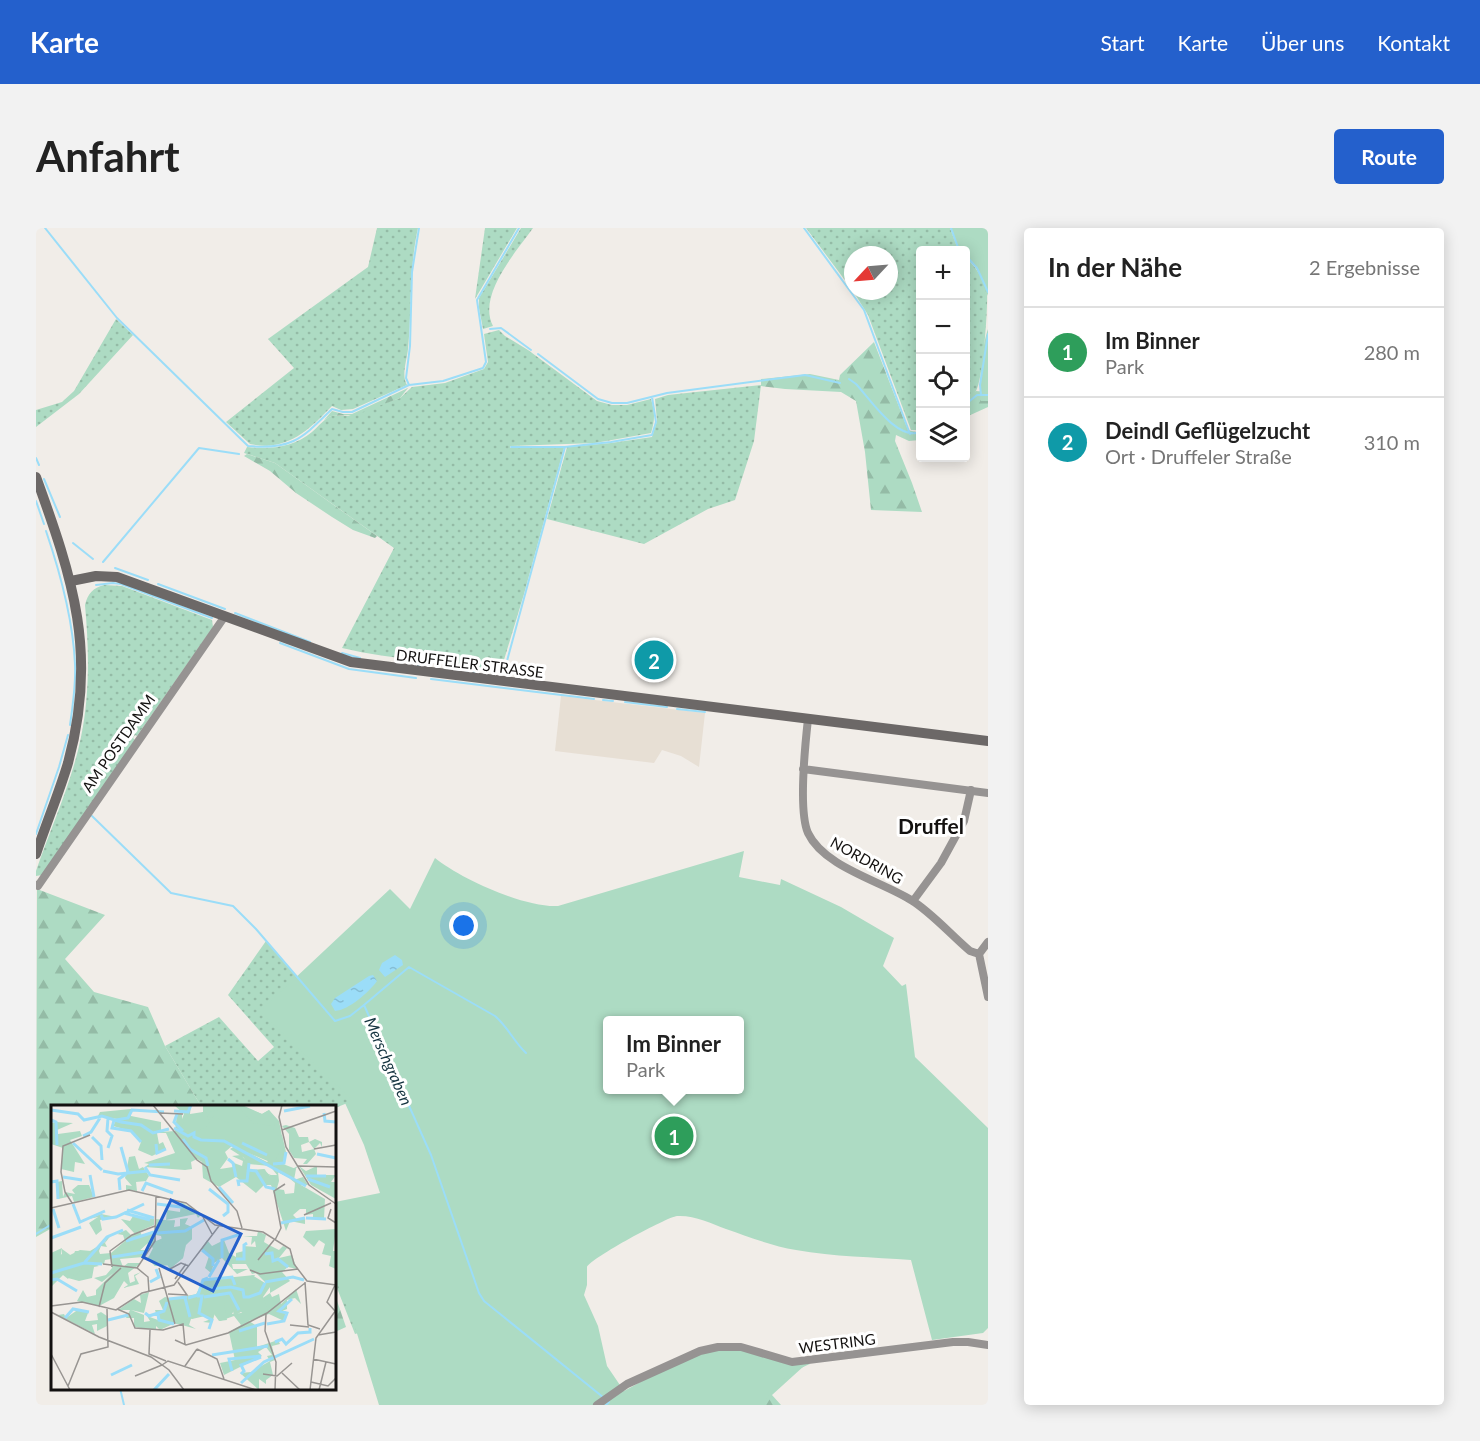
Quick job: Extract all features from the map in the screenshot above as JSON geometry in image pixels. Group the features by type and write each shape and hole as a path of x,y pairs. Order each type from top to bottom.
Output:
{"street":[{"path":"36,477 71,581"},
{"name":"DRUFFELER STRASSE","path":"71,581 96,576 117,577 351,662 988,741"},
{"name":"AM POSTDAMM","path":"36,854 67,764 78,712 82,665 71,581"},
{"name":"AM POSTDAMM","path":"36,885 38,886 225,616"},
{"name":"NORDRING","path":"808,719 803,769 807,828 818,848 831,859 913,901 970,951 979,954"},
{"path":"803,769 988,793"},
{"name":"NORDRING","path":"913,901 941,863 964,821 971,790"},
{"path":"988,942 979,954 988,997"},
{"name":"WESTRING","path":"597,1405 627,1384 700,1351 718,1347 741,1347 792,1362 952,1342 988,1345"}],"shaded area":[{"path":"561,696 705,713 699,767 681,756 662,750 654,763 555,751"}],"green space":[{"path":"377,228 418,228 413,258 408,349 404,372 407,385 353,409 341,410 332,406 306,431 286,442 263,446 250,444 226,422 294,368 268,339 368,267"},
{"path":"485,228 517,228 475,299"},
{"path":"521,228 533,228 509,261 494,288 489,314 493,326 483,329 479,298"},
{"path":"806,228 950,228 957,246 916,246 916,430 911,430 868,315 859,300 898,300 898,246 844,246 844,279"},
{"path":"950,228 988,228 988,296 976,267 970,262 970,246 957,246"},
{"path":"970,262 982,278 987,293 981,373 979,384 971,397"},
{"path":"116,319 133,335 79,394 36,427 36,410 62,402 74,391"},
{"path":"988,329 988,401 981,401 980,385"},
{"path":"499,330 597,401 612,405 627,405 651,399 654,416 651,433 595,443 510,446 510,448 564,448 500,673 461,665 381,656 342,648 394,548 275,463 244,453 247,447 273,448 290,444 305,437 331,416 348,416 400,398 412,387 445,383 484,369 488,362 484,334"},
{"path":"874,342 908,430 916,432 916,440 909,441 896,435 895,441 922,512 871,510 865,452 856,401 841,392 761,386 761,379 810,374 839,380 840,375"},
{"path":"761,385 754,441 735,500 708,509 644,544 547,519 567,447 652,437 657,421 655,399 668,395"},
{"path":"408,388 400,398 355,415 331,416 324,420 332,411 352,414"},
{"path":"976,391 988,392 988,407 970,415 970,397"},
{"path":"247,454 275,463 377,536 375,538 353,530 332,517 296,493 270,471 244,456"},
{"path":"104,585 122,586 212,620 213,627 137,736 135,735 133,738 135,740 42,875 36,876 72,771 81,737 88,671 85,605 92,592"},
{"path":"744,851 739,877 780,885 781,879 841,907 894,938 883,966 902,986 906,984 915,1057 988,1128 988,1328 983,1333 932,1340 911,1260 796,1250 761,1241 696,1218 677,1216 630,1238 601,1255 587,1267 587,1285 584,1295 598,1326 607,1366 624,1391 662,1370 705,1353 719,1350 750,1351 810,1364 782,1380 771,1391 764,1405 379,1405 355,1327 336,1280 336,1202 380,1193 364,1145 345,1103 352,1100 260,1011 390,889 410,909 435,858 461,875 494,891 544,905 558,906"},
{"path":"37,889 105,915 65,959 94,992 148,1007 165,1046 200,1105 51,1105 51,1229 36,1237"},
{"path":"266,941 322,1007 478,1299 355,1334 336,1286 336,1205 392,1191 355,1100 336,1108 336,1105 200,1105 165,1046 219,1017 258,1061 274,1047 228,995"},
{"path":"336,1298 346,1327 336,1332"},
{"path":"804,1366 772,1395 781,1405 760,1405 778,1368"}],"water":[{"path":"395,955 402,960 403,965 385,977 379,970 382,963"},
{"path":"373,975 377,981 364,995 352,1004 335,1011 331,1004 335,998"}],"waterway":[{"path":"45,228 117,318 248,446 263,447 286,444 296,440 313,428 332,409 352,412 409,385 443,381 483,368 486,362 477,300 519,228"},
{"path":"409,385 406,378 410,346 412,272 419,228"},
{"path":"804,228 864,310 910,434"},
{"path":"951,228 958,246"},
{"path":"970,260 977,268 988,292"},
{"path":"490,329 501,328 531,350"},
{"path":"981,395 980,385 988,334"},
{"path":"538,354 598,399 612,403 627,403 667,393 805,375 840,383"},
{"path":"849,379 893,425 911,433 916,432"},
{"path":"970,401 977,395 988,395"},
{"path":"504,672 565,447 652,435 656,422 652,397"},
{"path":"511,447 565,447"},
{"path":"103,562 199,448 239,454"},
{"path":"36,458 39,465"},
{"path":"44,479 60,517"},
{"path":"36,501 44,524"},
{"path":"46,531 61,581 72,630 75,679 70,725"},
{"path":"73,543 93,559"},
{"path":"115,568 148,580"},
{"path":"96,585 121,584 212,618"},
{"path":"158,584 225,609"},
{"path":"235,613 310,642"},
{"path":"280,643 349,669 416,678"},
{"path":"342,653 360,658"},
{"path":"416,665 422,666"},
{"path":"453,669 477,672"},
{"path":"431,679 594,699"},
{"path":"603,700 613,701"},
{"path":"625,702 667,707"},
{"path":"677,709 705,712"},
{"path":"36,834 68,735"},
{"name":"Merschgraben","path":"92,816 171,893 233,906 256,929 335,1021 350,1016 364,1005 431,1155 479,1293 484,1301 609,1402 606,1405"},
{"path":"364,1005 409,967 495,1016 526,1053"},
{"path":"36,1234 51,1225"},
{"path":"120,1390 124,1405"}],"place":[{"name":"Deindl Geflügelzucht","path":"654,660"},
{"name":"Im Binner","path":"674,1136"}],"district":[{"name":"Druffel","path":"931,825"}]}
